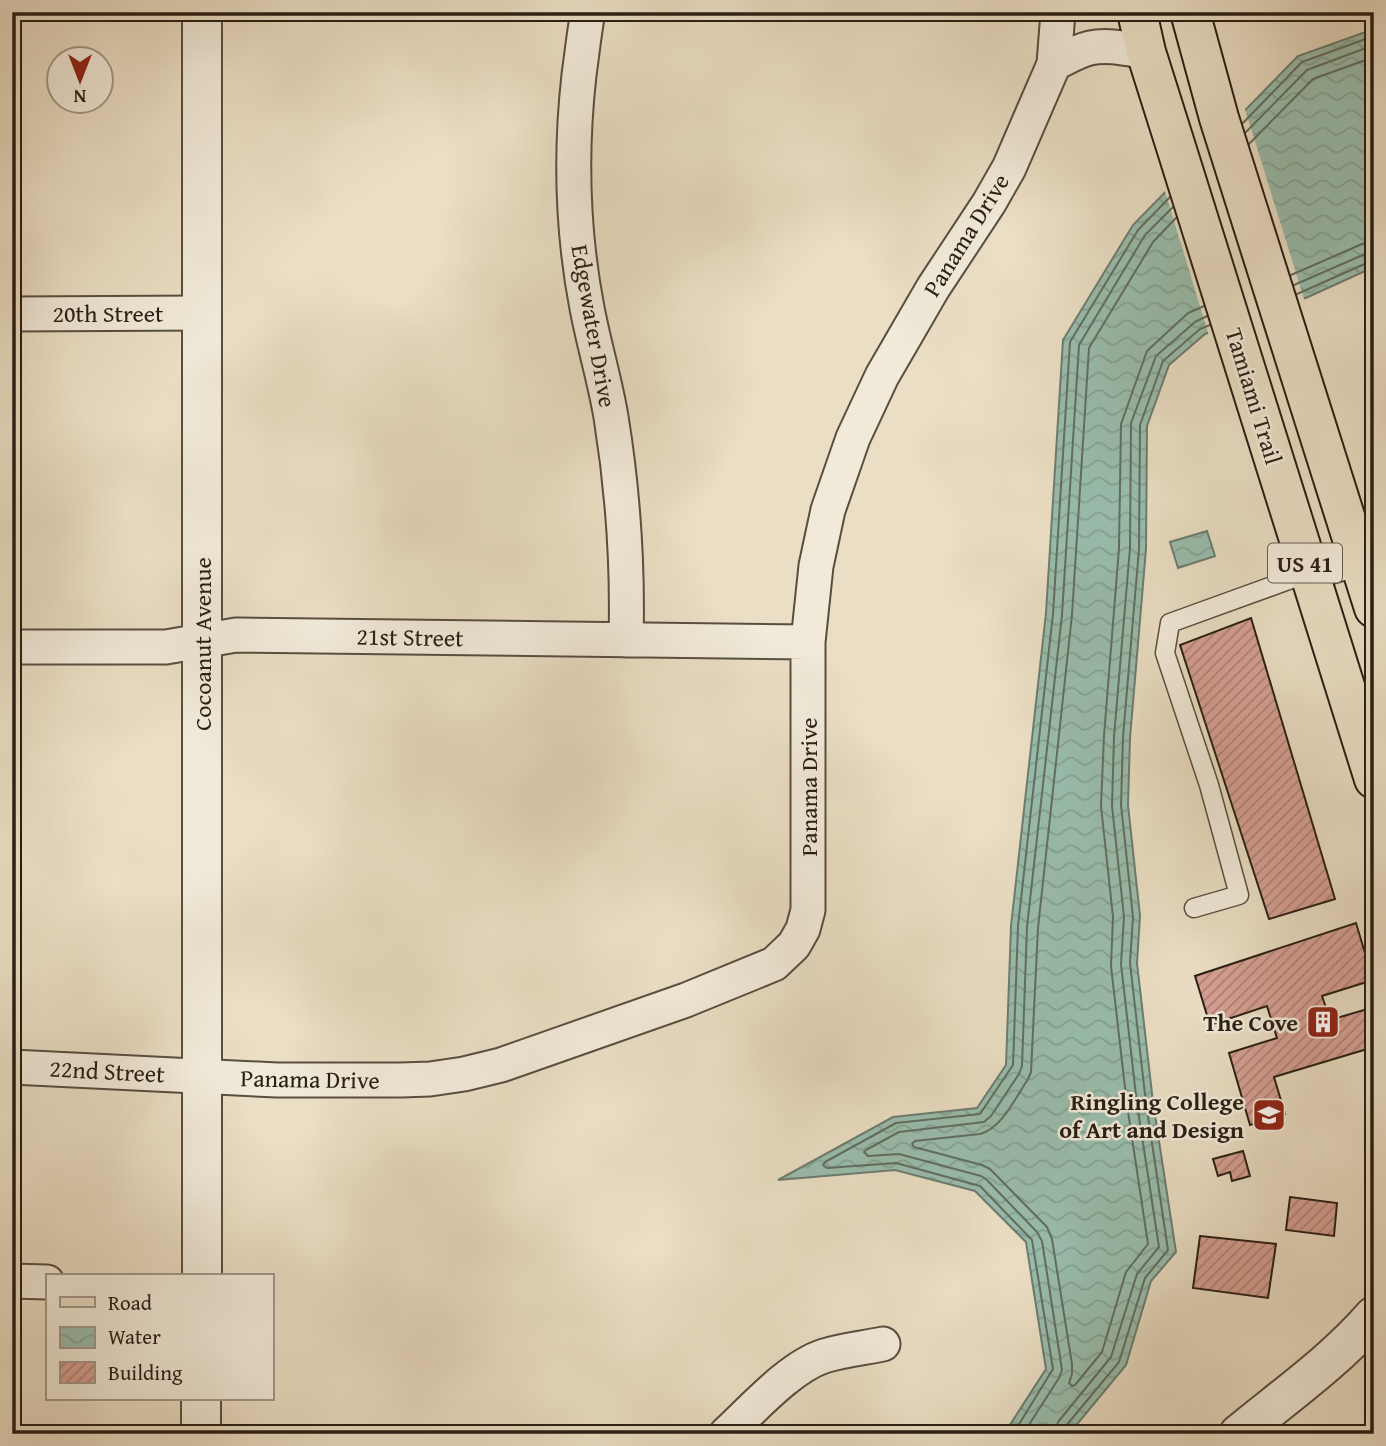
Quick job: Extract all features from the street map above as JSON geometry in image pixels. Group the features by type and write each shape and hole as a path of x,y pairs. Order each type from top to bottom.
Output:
{"main road":[{"name":"Tamiami Trail","path":"1137,12 1146,52 1374,779"},
{"name":"Tamiami Trail","path":"1190,12 1219,118 1287,331 1366,555 1374,608"}],"street":[{"name":"Cocoanut Avenue","path":"202,12 202,1274"},
{"name":"Edgewater Drive","path":"588,12 574,122 573,188 581,270 610,416 623,505 628,590 626,640"},
{"name":"Panama Drive","path":"202,1076 277,1080 401,1080 464,1074 501,1065 686,1000 774,964 794,946 803,929 808,910 808,642 816,566 828,510 853,438 888,365 1009,167 1054,64 1058,12"},
{"path":"1054,64 1091,48 1109,47 1146,52"},
{"name":"20th Street","path":"12,314 203,313"},
{"path":"1308,573 1366,555"},
{"name":"21st Street","path":"12,647 166,648 236,635 808,642"},
{"name":"22nd Street","path":"12,1067 202,1076"},
{"path":"12,1281 46,1282"},
{"path":"1239,1434 1325,1364 1374,1316"},
{"path":"726,1434 803,1366 824,1356 883,1344"},
{"path":"201,1400 201,1434"}],"lane":[{"path":"1194,908 1238,895 1209,785 1165,653 1170,623 1308,573"}],"water":[{"path":"1374,29 1374,266 1308,297 1205,334 1169,365 1147,426 1146,549 1130,738 1128,805 1140,916 1137,963 1153,1102 1176,1252 1151,1281 1126,1365 1069,1434 1004,1434 1046,1369 1026,1242 975,1191 895,1170 778,1180 893,1117 977,1108 1006,1065 1011,926 1046,613 1063,340 1133,225 1298,56"},
{"path":"1207,531 1215,556 1178,568 1170,542"}],"pier":[{"path":"1244,106 1305,302 1209,336 1164,188"}],"building":[{"path":"1251,618 1335,899 1269,919 1180,645"},
{"name":"The Cove","path":"1356,923 1373,980 1322,996 1330,1020 1374,1007 1374,1047 1274,1077 1285,1114 1250,1125 1229,1053 1277,1038 1267,1006 1210,1025 1195,976"},
{"path":"1243,1151 1250,1176 1232,1181 1230,1172 1218,1176 1213,1159"},
{"path":"1290,1197 1337,1203 1334,1236 1286,1230"},
{"path":"1200,1236 1276,1244 1268,1298 1193,1288"},
{"path":"1352,1429 1374,1429 1374,1434 1352,1434"}],"place":[{"name":"The Cove","path":"1323,1022"},
{"name":"Ringling College of Art and Design","path":"1269,1115"}]}
